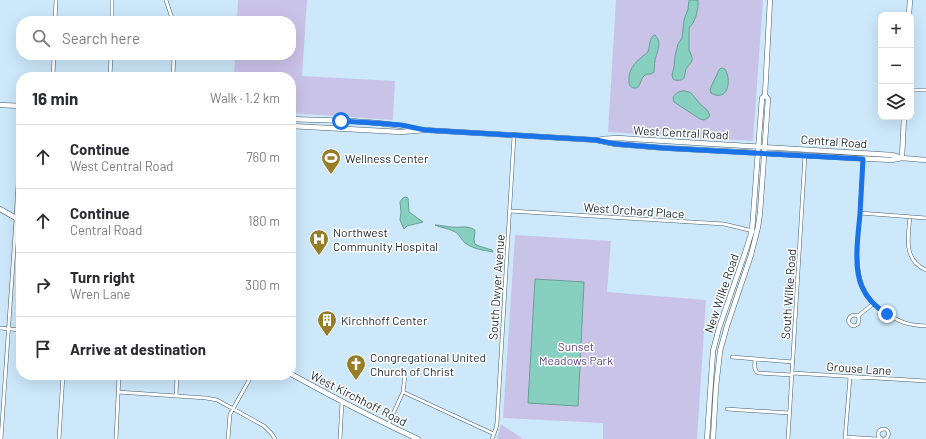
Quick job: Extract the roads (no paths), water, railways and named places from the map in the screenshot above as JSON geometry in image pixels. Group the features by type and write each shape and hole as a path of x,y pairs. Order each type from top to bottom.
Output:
{"main road":[{"path":"765,95 770,0"},
{"path":"909,12 910,0"},
{"name":"New Wilke Road","path":"707,439 713,351 719,328 745,253 754,232 760,214 768,99 765,95 762,98 754,232 751,255 726,326 720,351 716,381 712,439"},
{"path":"0,105 16,106"},
{"name":"West Central Road","path":"296,119 375,123 401,125 425,130 514,136 596,140 625,138 765,147"},
{"path":"902,158 904,120"},
{"name":"West Central Road","path":"296,126 401,132 425,130"},
{"name":"West Central Road","path":"596,140 616,144 664,148 764,153"},
{"name":"Central Road","path":"765,147 806,149 892,160 902,158 926,160"},
{"name":"Central Road","path":"764,153 805,156 863,156"},
{"path":"0,209 16,218"},
{"name":"West Kirchhoff Road","path":"296,377 342,402 418,439"}],"street":[{"path":"55,16 56,0"},
{"path":"112,0 112,16"},
{"path":"166,0 171,16"},
{"path":"53,72 54,60"},
{"path":"110,72 111,60"},
{"path":"173,72 174,60"},
{"path":"914,90 926,90"},
{"name":"South Dwyer Avenue","path":"492,439 496,428 497,416 514,136"},
{"name":"South Wilke Road","path":"788,439 806,149"},
{"path":"863,156 857,249 862,288 873,304 880,310 910,325 926,326"},
{"name":"West Orchard Place","path":"510,211 724,224 754,232"},
{"path":"860,213 926,218"},
{"path":"910,217 908,243 912,258 915,263 926,270"},
{"path":"1,439 16,253"},
{"path":"858,316 873,304"},
{"path":"0,328 16,330"},
{"path":"732,357 793,362"},
{"name":"Grouse Lane","path":"755,359 755,368 758,373 926,381"},
{"path":"388,425 403,392 404,375"},
{"path":"850,377 845,438 880,438 878,434 879,431 885,429 888,431 888,437 885,439"},
{"path":"58,439 63,380"},
{"path":"116,439 119,380"},
{"path":"176,396 177,380"},
{"path":"228,439 230,414 249,380"},
{"path":"118,392 214,399 264,426 275,439"},
{"path":"403,392 494,434"},
{"path":"340,439 342,402"},
{"path":"727,409 789,413"}],"place":[{"name":"Wellness Center","path":"331,175"},
{"name":"Northwest Community Hospital","path":"319,256"},
{"name":"Kirchhoff Center","path":"327,337"},
{"name":"Congregational United Church of Christ","path":"356,381"}],"park label":[{"name":"Sunset Meadows Park","path":"576,353"}]}
